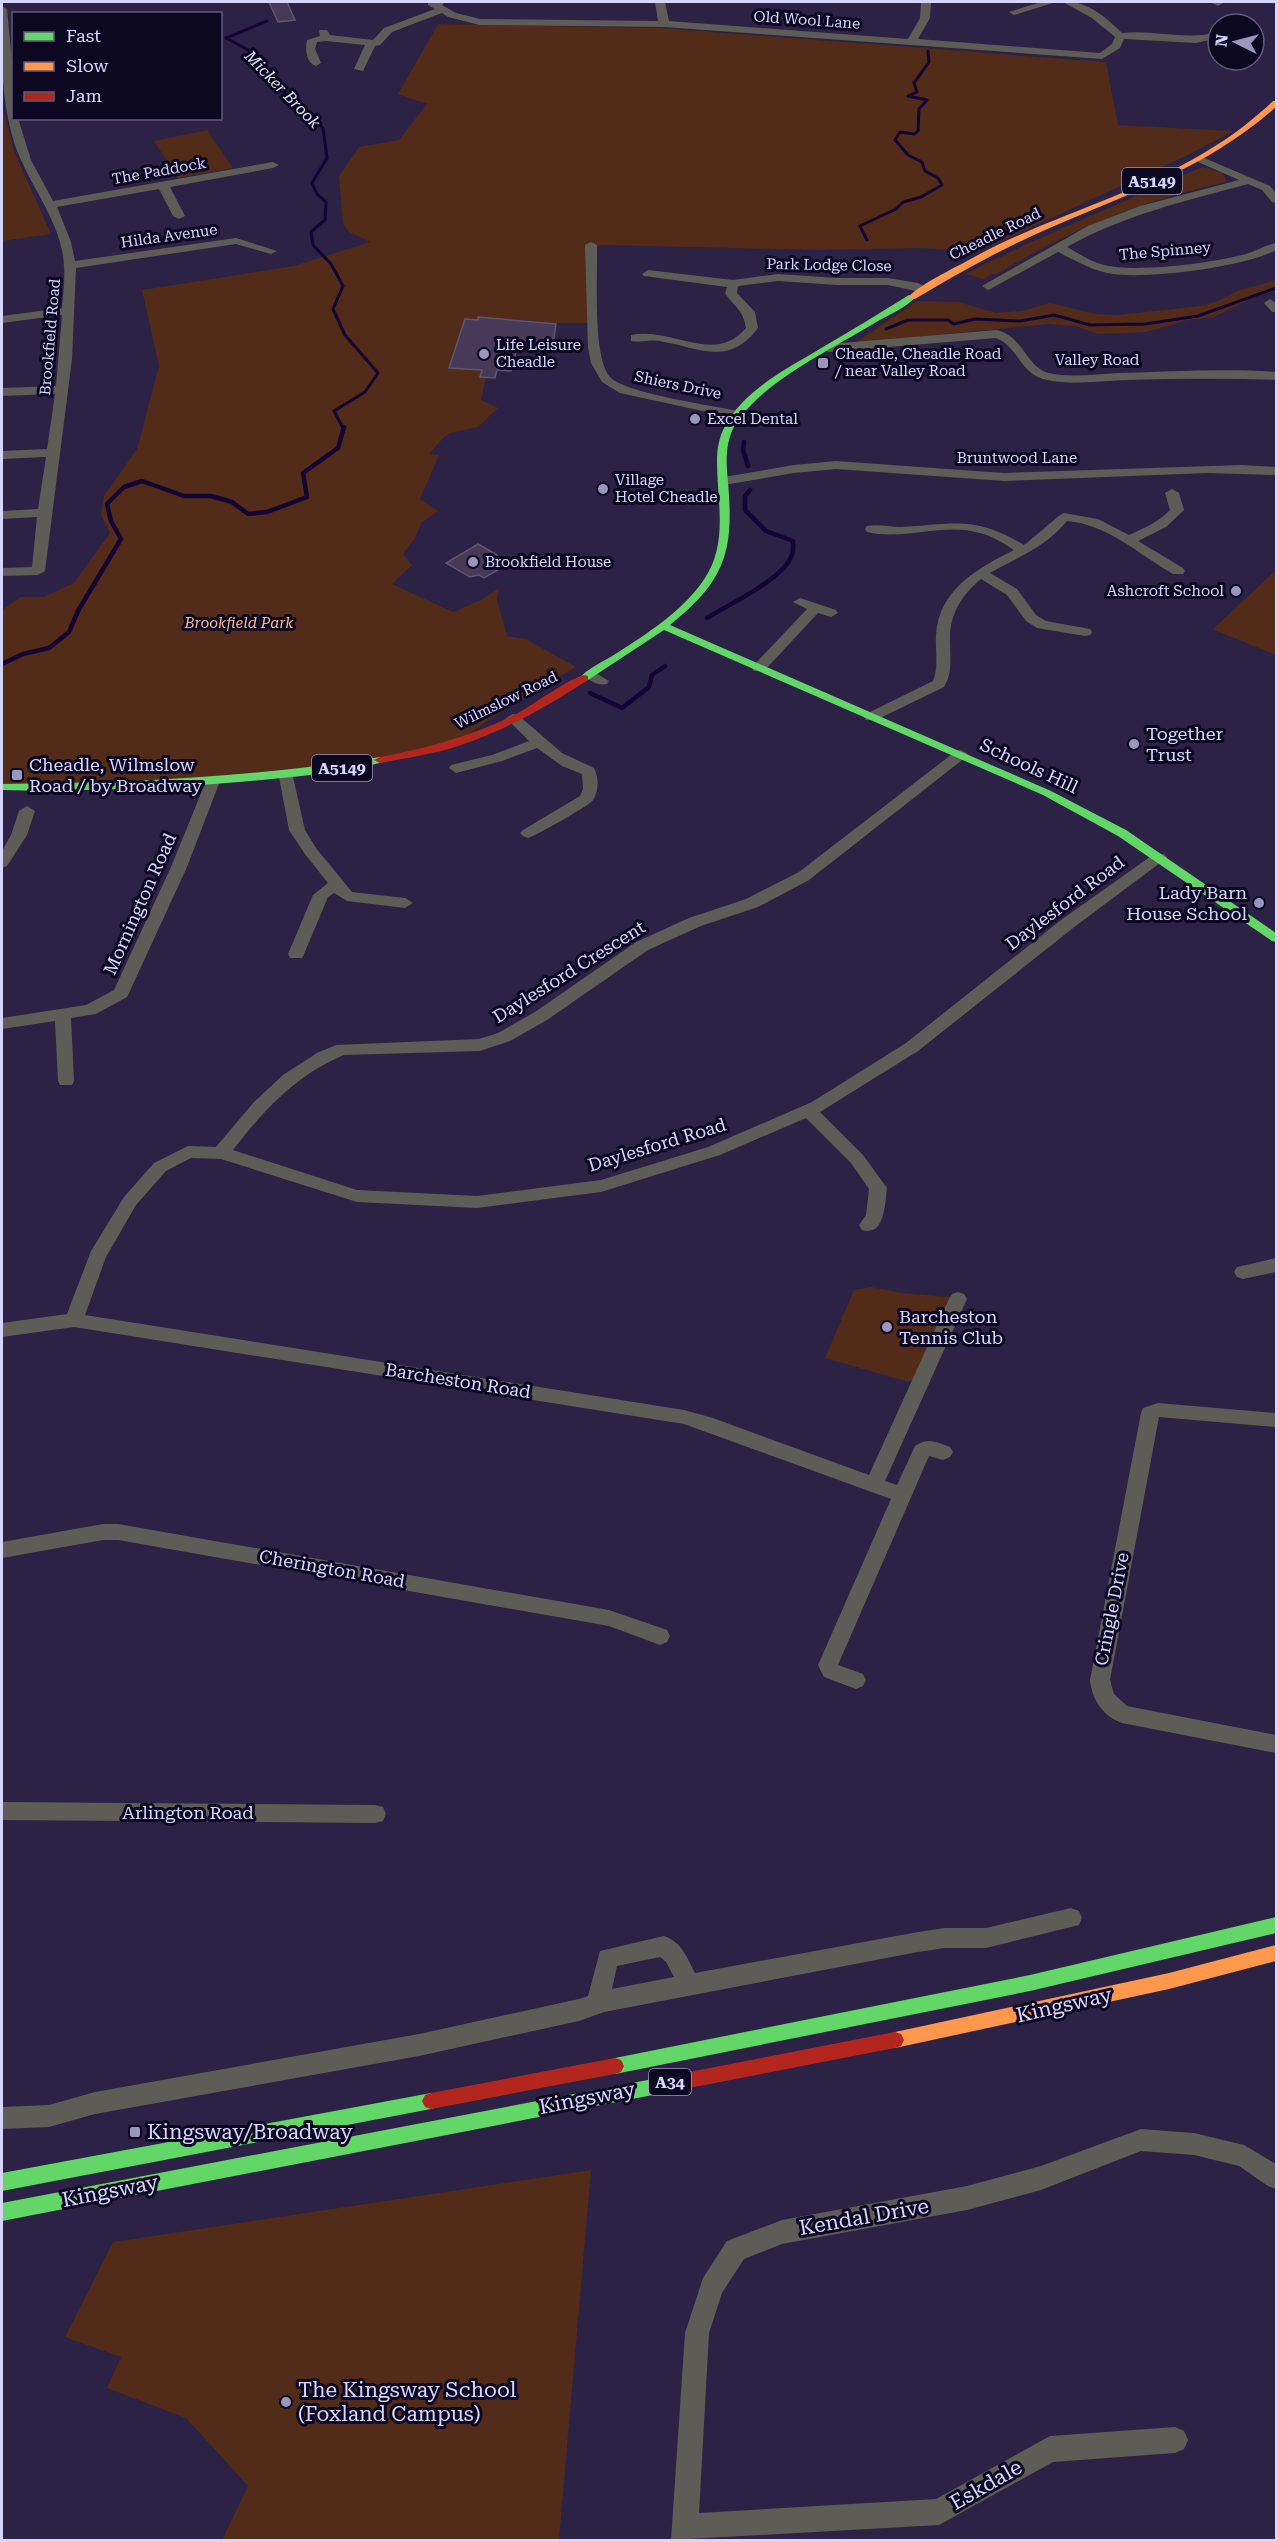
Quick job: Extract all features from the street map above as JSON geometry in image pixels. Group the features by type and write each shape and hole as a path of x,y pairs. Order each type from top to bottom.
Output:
{"main road":[{"name":"Cheadle Road","path":"739,415 753,398 772,382 925,289 1015,240 1202,160 1258,121 1276,103"},
{"name":"Wilmslow Road","path":"2,787 118,787 286,777 329,771 456,743 597,678 689,603 711,578 723,555 726,523 723,447 726,432 739,415"},
{"name":"Schools Hill","path":"663,625 753,666 961,754 1092,816 1159,858 1276,938"},
{"name":"Schools Hill","path":"651,633 727,662 753,666"},
{"name":"Kingsway","path":"2,2182 929,2006 1160,1955 1276,1925"},
{"name":"Kingsway","path":"2,2212 933,2033 1169,1981 1276,1953"}],"street":[{"path":"660,2 664,24"},
{"path":"911,43 925,18 926,2"},
{"path":"1014,12 1051,2"},
{"path":"1068,2 1084,7 1106,21 1120,36 1134,33 1192,40 1206,39"},
{"path":"316,63 310,49 312,40 324,35 376,43 388,30 441,6"},
{"name":"Old Wool Lane","path":"441,6 463,19 480,22 664,24 1102,56 1116,46 1120,36"},
{"name":"Brookfield Road","path":"2,9 12,112"},
{"path":"359,69 371,43"},
{"name":"Brookfield Road","path":"2,572 38,571 62,390 69,311 70,265 64,242 50,205 26,160 13,120"},
{"path":"1202,160 1266,188 1276,200"},
{"name":"The Paddock","path":"50,205 273,165"},
{"name":"The Spinney","path":"988,286 1092,228 1144,208 1248,181"},
{"path":"163,185 179,216"},
{"name":"Hilda Avenue","path":"70,265 236,241 271,251"},
{"name":"Shiers Drive","path":"591,245 594,342 598,365 607,381 624,390 739,415"},
{"name":"The Spinney","path":"1059,247 1097,267 1115,271 1243,260 1268,252 1276,246"},
{"name":"Park Lodge Close","path":"648,274 733,284 747,279 800,277 852,282 889,280 925,289"},
{"path":"635,338 656,336 706,349 726,348 743,342 752,328 751,320 749,312 737,302 731,293 733,284"},
{"path":"2,319 69,311"},
{"name":"Valley Road","path":"829,348 997,334 1010,339 1033,371 1053,377 1233,374 1276,376"},
{"path":"2,392 62,390"},
{"path":"2,455 52,453"},
{"name":"Bruntwood Lane","path":"724,481 777,471 836,465 929,471 964,477 1203,468 1276,471"},
{"path":"1129,540 1157,526 1174,514 1177,504 1173,493"},
{"path":"2,515 44,513"},
{"path":"871,717 939,684 945,673 943,633 950,608 957,594 981,574 1043,540 1058,527 1064,517 1087,520 1129,540 1155,559 1178,571"},
{"path":"872,529 890,532 941,526 978,528 999,536 1025,551"},
{"path":"981,574 1012,592 1024,610 1042,625 1085,632"},
{"path":"800,602 831,612"},
{"path":"753,666 785,642 795,627 816,608"},
{"path":"513,718 566,764 590,771 605,766"},
{"path":"456,768 497,758 539,742"},
{"name":"Daylesford Crescent","path":"222,1153 257,1107 294,1073 321,1057 342,1049 480,1045 504,1037 541,1016 642,946 695,922 752,903 804,876 961,754"},
{"path":"528,833 586,799 590,789 590,771"},
{"path":"286,777 297,830 347,896 405,903"},
{"name":"Mornington Road","path":"2,1023 90,1011 121,993 179,867 213,781"},
{"path":"2,863 19,835 27,811"},
{"name":"Daylesford Road","path":"74,1320 97,1256 130,1201 160,1167 188,1152 222,1153 357,1196 477,1202 601,1186 714,1152 808,1110 912,1047 1067,924 1159,858"},
{"path":"296,954 321,895 338,885"},
{"path":"63,1014 66,1081"},
{"path":"808,1110 857,1159 878,1188 875,1216 868,1225"},
{"path":"1243,1272 1276,1265"},
{"path":"874,1485 958,1299"},
{"name":"Barcheston Road","path":"2,1330 74,1320 684,1417 902,1495"},
{"name":"Cringle Drive","path":"1276,1420 1158,1410 1150,1413 1101,1669 1102,1694 1114,1710 1122,1714 1276,1744"},
{"path":"856,1680 831,1671 828,1665 922,1451 928,1447 943,1452"},
{"name":"Cherington Road","path":"2,1550 103,1532 118,1532 609,1618 660,1636"},
{"name":"Arlington Road","path":"2,1811 375,1814"},
{"path":"2,2118 40,2119 70,2113 95,2103 419,2045 579,2010 598,2003 689,1985 936,1940 986,1938 1071,1918"},
{"path":"598,2003 608,1958 663,1946 674,1955 689,1985"},
{"name":"Kendal Drive","path":"685,2534 698,2333 712,2287 736,2250 782,2232 967,2198 1041,2178 1141,2140 1194,2144 1244,2156 1276,2178"},
{"name":"Eskdale","path":"685,2534 939,2512 1050,2449 1175,2440"}],"green space":[{"name":"Brookfield Park","path":"438,24 660,28 1106,62 1118,125 1233,131 1190,154 980,251 918,248 819,250 601,245 592,250 594,323 538,323 539,321 505,319 504,322 499,321 499,318 479,317 478,320 465,319 449,367 482,370 486,377 481,400 498,408 478,427 451,433 444,437 429,454 439,455 420,499 438,511 421,523 416,536 403,554 412,565 392,584 453,612 481,600 499,588 497,600 507,636 526,639 576,667 506,708 456,743 286,777 2,787 2,610 21,597 43,597 74,583 110,533 101,515 104,496 137,449 159,366 142,290 294,266 370,242 349,232 343,224 339,176 359,147 399,140 427,104 398,94"},
{"path":"2,105 14,151 51,234 2,241"},
{"path":"207,130 233,168 178,178 154,141"},
{"path":"1202,167 1221,172 1227,180 1105,219 1050,244 984,279 965,274 1029,243"},
{"path":"1276,280 1276,291 1257,296 1214,317 1187,320 1147,332 1098,334 1075,326 1048,324 855,343 917,301 959,302 996,313 1022,311 1050,303 1096,314 1118,315 1201,306 1218,301 1237,291"},
{"path":"1276,570 1276,655 1212,629 1213,629"},
{"name":"Barcheston Tennis Club","path":"871,1287 902,1293 950,1297 913,1380 909,1382 825,1358 854,1290"},
{"name":"The Kingsway School (Foxland Campus)","path":"591,2170 559,2540 222,2540 248,2486 186,2418 107,2388 121,2357 65,2337 113,2242"}],"building":[{"path":"269,2 287,2 295,20 278,22"},
{"name":"Life Leisure Cheadle","path":"478,317 556,324 554,338 544,341 519,340 511,371 497,370 495,378 480,377 482,370 449,368 465,319 478,320"},
{"name":"Brookfield House","path":"478,544 497,555 490,558 505,566 484,578 479,575 470,577 446,563"}],"waterway":[{"name":"Micker Brook","path":"267,21 226,38 252,52 280,89 323,128 327,158 312,183 317,194 326,202 325,220 311,232 313,245 331,264 343,286 333,309 345,335 378,373 365,392 334,411 343,428"},
{"path":"867,240 860,226 896,209 903,202 921,197 942,185 938,178 925,171 922,162 908,155 895,140 900,132 914,134 918,131 919,109 927,100 908,96 917,92 914,83 929,62 928,51"},
{"path":"886,329 908,320 948,320 954,324 975,319 1020,321 1054,315 1090,325 1145,324 1198,316 1276,288"},
{"name":"Micker Brook","path":"2,664 23,654 49,648 69,632 78,611 121,539 111,521 107,504 124,487 142,481 184,496 211,496 232,502 248,514 267,512 307,497 303,473 338,448 344,427"},
{"path":"744,442 743,450 748,466"},
{"path":"707,618 767,582 787,564 793,553 793,541 766,531 745,510 745,496 750,490"},
{"path":"590,693 622,708 649,687 652,675 665,666"}],"traffic: fast":[{"path":"584,678 659,629 694,598 708,582 721,557 725,535 723,444 730,425 739,413 761,391 786,373 912,297"},
{"path":"662,625 1047,793 1122,833 1276,938"},
{"path":"2,787 144,785 239,779 380,760"},
{"path":"615,2066 1030,1983 1276,1925"},
{"path":"2,2212 658,2086"},
{"path":"2,2182 431,2101"}],"traffic: slow":[{"path":"912,297 1015,240 1186,166 1248,128 1276,103"},
{"path":"895,2040 1169,1981 1276,1953"}],"traffic: jam":[{"path":"380,760 439,748 474,737 522,715 584,678"},
{"path":"658,2086 895,2040"},
{"path":"431,2101 615,2066"}],"place":[{"name":"Life Leisure Cheadle","path":"484,354"},
{"name":"Cheadle, Cheadle Road / near Valley Road","path":"823,363"},
{"name":"Excel Dental","path":"695,419"},
{"name":"Village Hotel Cheadle","path":"603,489"},
{"name":"Brookfield House","path":"473,562"},
{"name":"Ashcroft School","path":"1236,591"},
{"name":"Together Trust","path":"1134,744"},
{"name":"Cheadle, Wilmslow Road / by Broadway","path":"17,775"},
{"name":"Lady Barn House School","path":"1259,903"},
{"name":"Barcheston Tennis Club","path":"887,1327"},
{"name":"Kingsway/Broadway","path":"135,2132"},
{"name":"The Kingsway School (Foxland Campus)","path":"286,2402"}]}
